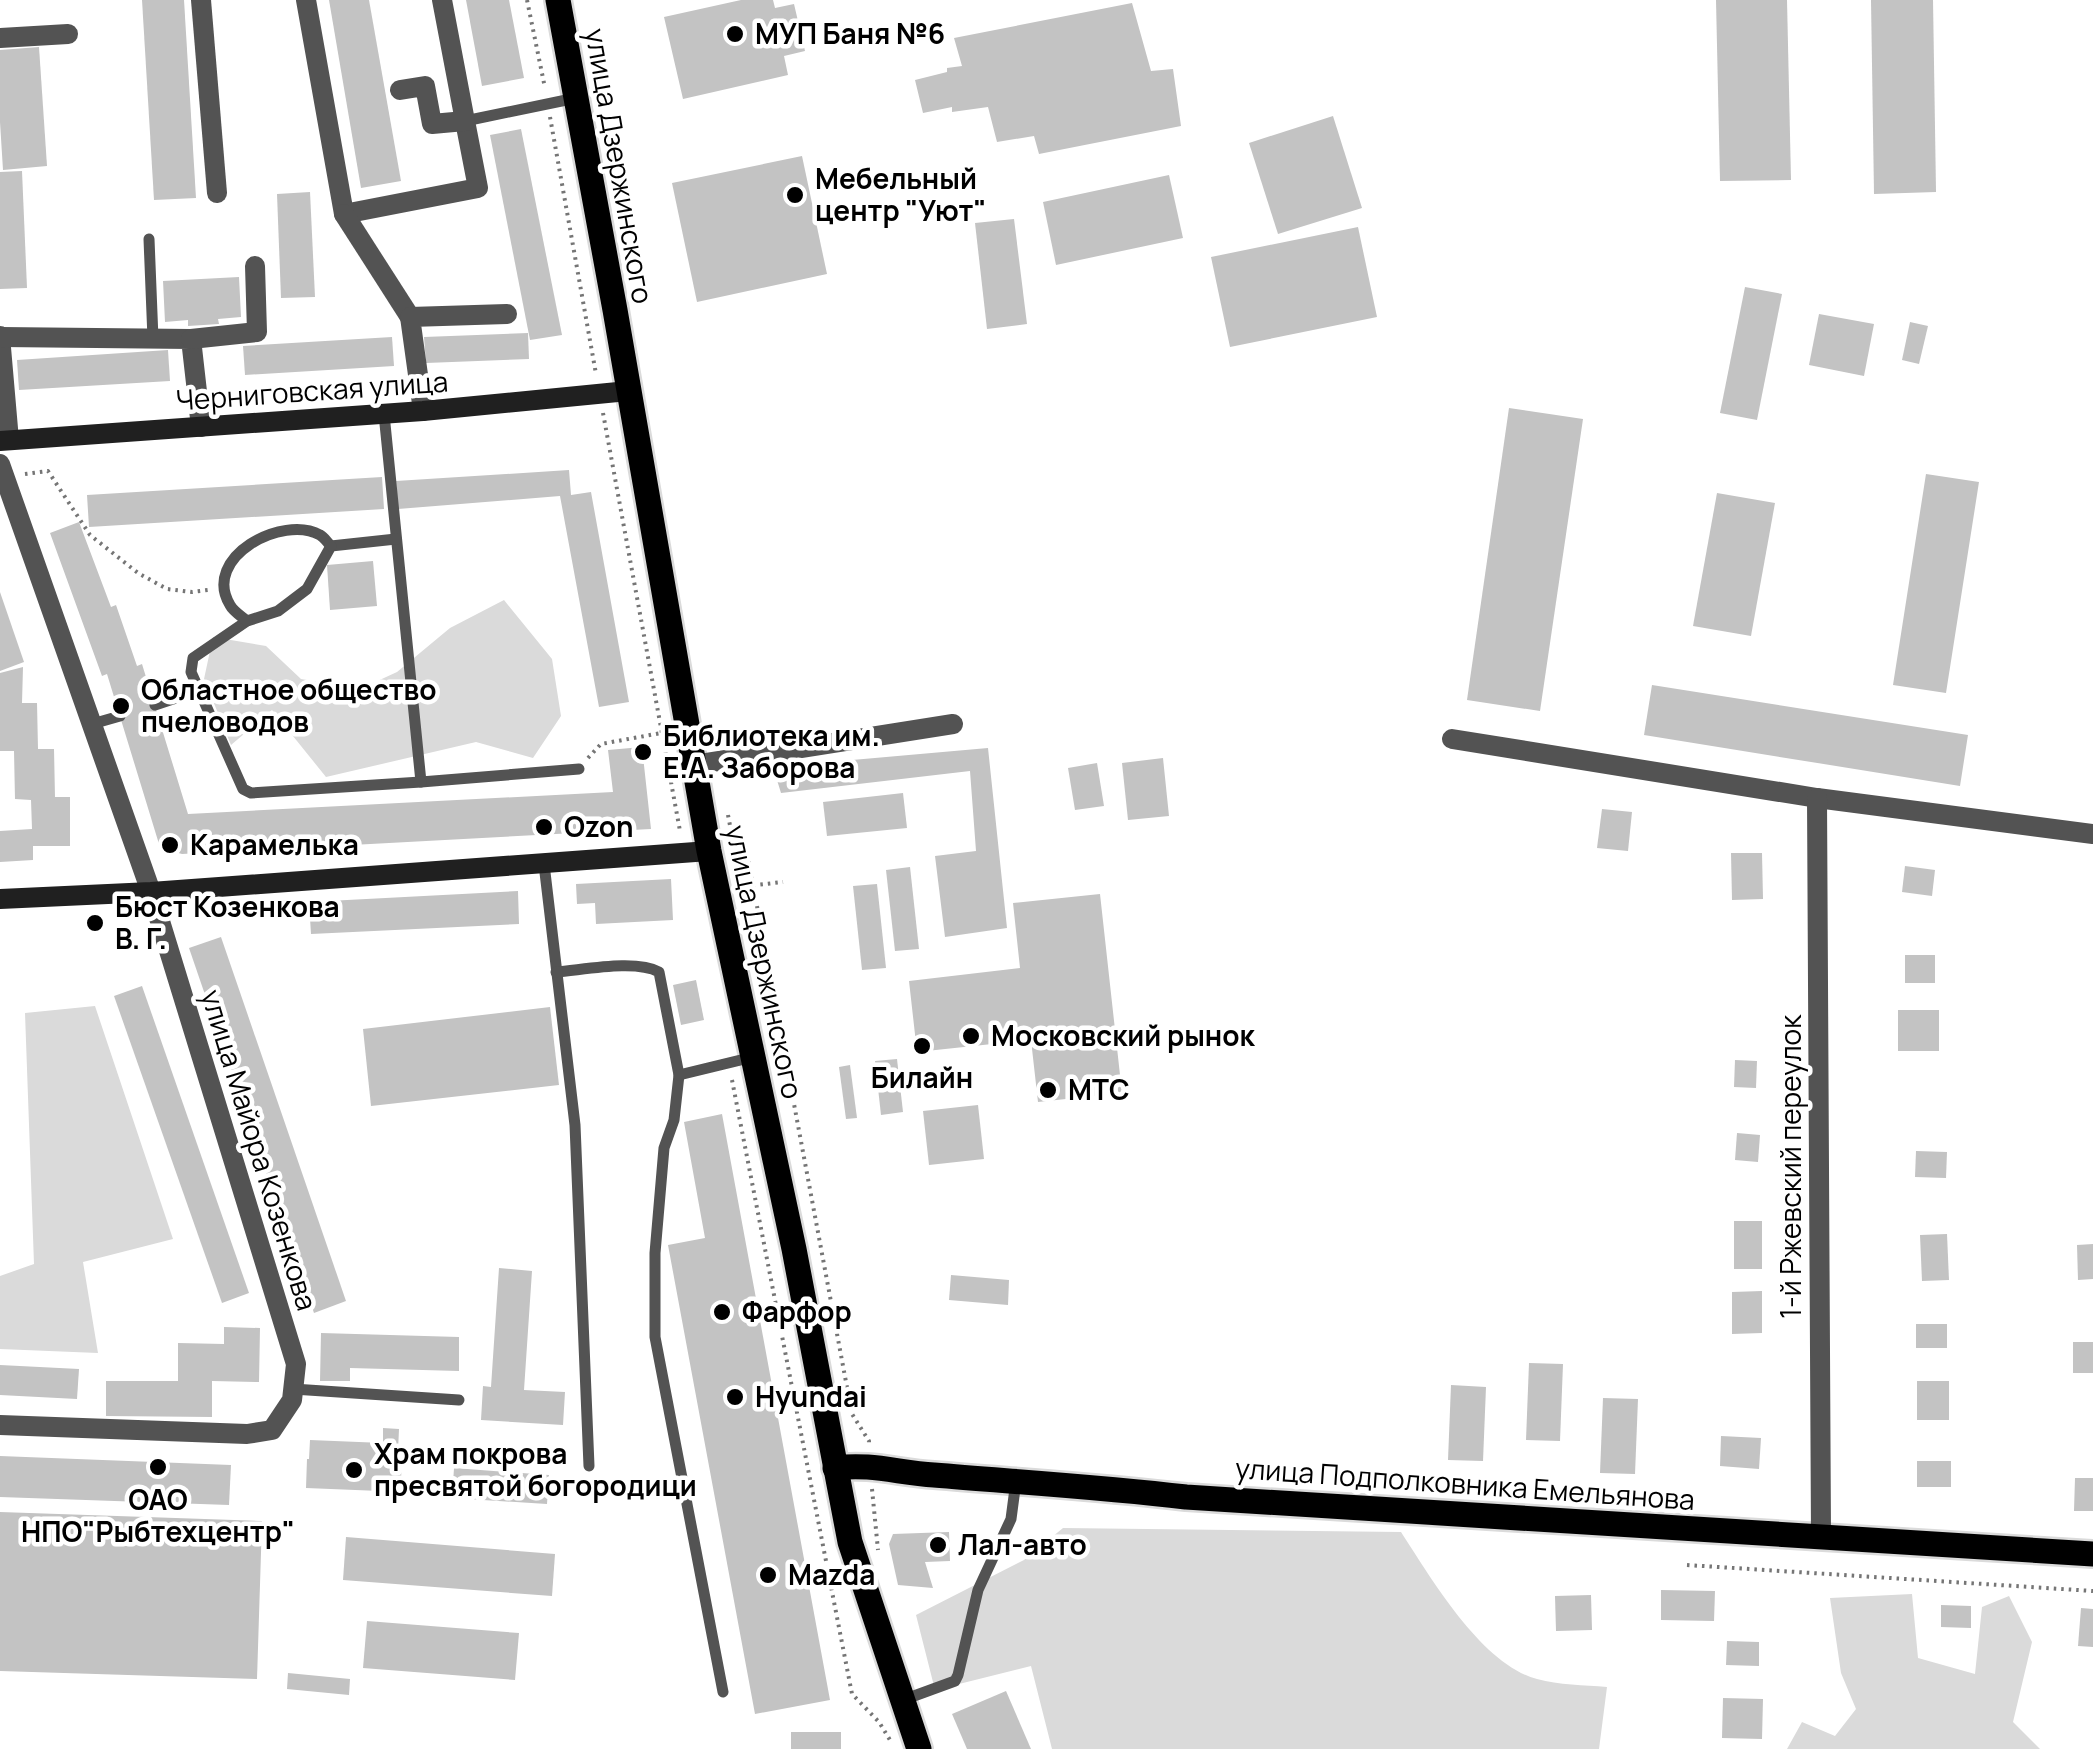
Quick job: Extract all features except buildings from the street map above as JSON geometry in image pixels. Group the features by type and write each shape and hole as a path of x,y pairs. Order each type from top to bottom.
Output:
{"main road":[{"name":"улица Дзержинского","path":"558,0 709,851 794,1249 850,1542 919,1749"},
{"name":"Черниговская улица","path":"5,441 628,392"},
{"path":"0,899 151,892 709,851"},
{"name":"улица Подполковника Емельянова","path":"835,1468 870,1466 1186,1497 2093,1554"}],"street":[{"path":"200,0 217,193"},
{"path":"306,0 344,214 410,317 422,411"},
{"path":"344,214 478,188 442,0"},
{"path":"0,38 68,34"},
{"path":"400,90 425,86 432,124 465,121"},
{"path":"5,441 0,337 191,339 256,332 254,266"},
{"path":"410,317 507,314"},
{"path":"191,339 201,427"},
{"name":"улица Майора Козенкова","path":"2,470 151,892 296,1364 293,1389"},
{"path":"694,765 953,724"},
{"path":"1452,739 1817,798 2093,834"},
{"name":"1-й Ржевский переулок","path":"1817,798 1822,1536"},
{"path":"0,1424 247,1434 272,1430 292,1400 293,1389"}],"lane":[{"path":"465,121 576,98"},
{"path":"149,239 153,339"},
{"path":"384,414 420,782"},
{"path":"247,621 230,607 223,588 227,566 241,549 266,536 294,530 318,534 332,546 396,539"},
{"path":"332,546 307,590 278,611 247,621 193,658 191,672 243,789 250,793 579,769"},
{"path":"155,705 200,690"},
{"path":"92,724 120,716"},
{"path":"544,864 575,1125 589,1466"},
{"path":"556,972 639,966 659,972 679,1075 674,1120 664,1148 655,1253 655,1337 724,1692"},
{"path":"679,1075 753,1056"},
{"path":"293,1389 459,1400"},
{"path":"903,1700 954,1681 958,1675 978,1590 1011,1518 1016,1481"}],"path":[{"path":"2,470 48,472 90,534 138,573 168,589 192,592 223,588"},
{"path":"579,769 601,744 661,733"},
{"path":"725,798 732,836 748,858 754,885 852,1414 869,1441 879,1559"},
{"path":"1687,1565 2093,1591"}],"shaded area":[{"path":"504,600 552,659 561,716 533,758 476,742 326,777 272,710 231,745 204,679 213,637 266,646 301,679 360,689 397,672 450,628"},
{"path":"95,1006 173,1239 83,1262 98,1353 0,1349 0,1276 34,1264 25,1013"},
{"path":"1063,1528 1401,1532 1459,1617 1496,1656 1537,1679 1607,1687 1599,1749 1052,1749 1031,1666 935,1690 916,1615 1024,1560"},
{"path":"1912,1594 1918,1658 1975,1674 1982,1607 2009,1596 2032,1642 2013,1722 2040,1749 1787,1749 1802,1722 1835,1736 1856,1709 1841,1673 1830,1598"}],"place":[{"name":"МУП Баня №6","path":"735,34"},
{"name":"Мебельный центр \"Уют\"","path":"795,195"},
{"name":"Областное общество пчеловодов","path":"121,706"},
{"name":"Библиотека им. Е.А. Заборова","path":"643,752"},
{"name":"Ozon","path":"544,827"},
{"name":"Карамелька","path":"170,845"},
{"name":"Бюст Козенкова В. Г.","path":"95,923"},
{"name":"Московский рынок","path":"971,1036"},
{"name":"Билайн","path":"922,1046"},
{"name":"МТС","path":"1048,1090"},
{"name":"Фарфор","path":"722,1312"},
{"name":"Hyundai","path":"735,1397"},
{"name":"ОАО НПО\"Рыбтехцентр\"","path":"158,1467"},
{"name":"Храм покрова пресвятой богородици","path":"354,1470"},
{"name":"Лал-авто","path":"938,1545"},
{"name":"Mazda","path":"768,1575"}]}
